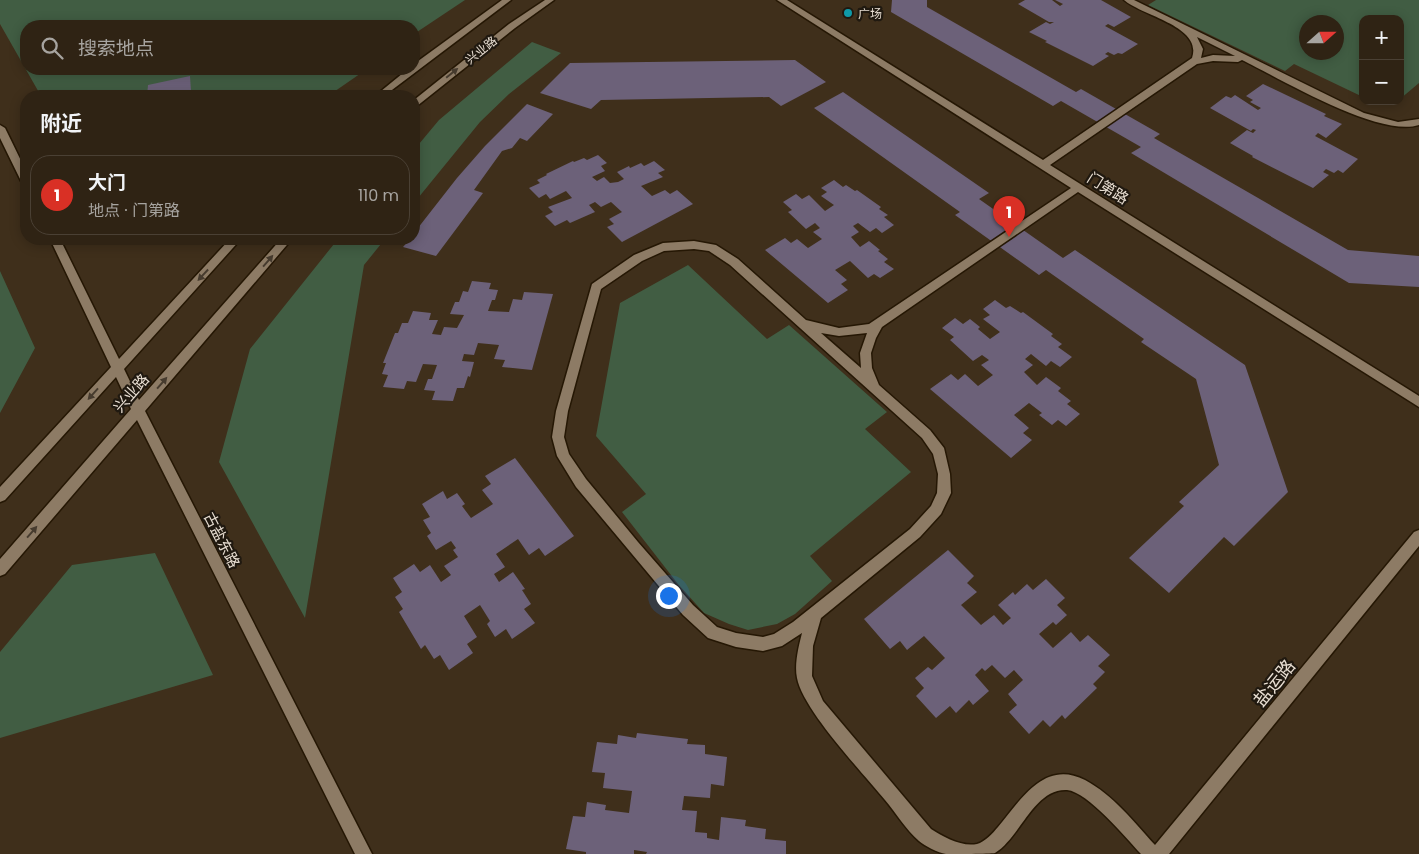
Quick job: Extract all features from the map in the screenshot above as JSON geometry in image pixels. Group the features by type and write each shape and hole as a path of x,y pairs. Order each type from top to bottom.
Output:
{"street":[{"name":"兴业路","path":"420,63 507,0"},
{"name":"兴业路","path":"420,99 512,26 550,0"},
{"name":"门第路","path":"782,0 1419,402"},
{"path":"1128,0 1361,115 1379,121 1404,124 1419,122"},
{"path":"1179,26 1193,37 1198,45 1197,57 1194,62"},
{"path":"1043,165 1194,62 1204,58 1226,57 1257,64"},
{"name":"兴业路","path":"386,90 404,75"},
{"path":"1404,124 1419,132"},
{"path":"0,128 20,169"},
{"path":"799,321 843,334 872,328 1079,187"},
{"name":"古盐东路","path":"58,245 138,410 364,854"},
{"name":"兴业路","path":"0,496 230,245"},
{"name":"兴业路","path":"0,569 282,245"},
{"path":"694,245 712,248 734,262 799,321 926,434 939,452 944,474 944,493 936,510 915,533 777,641 764,644 736,640 713,633 688,610 581,483 563,456 558,437 562,411 596,287 638,258 663,248 694,245"},
{"path":"879,323 866,344 865,357 870,379 881,394"},
{"name":"盐运路","path":"1158,854 1419,536"},
{"path":"815,613 806,646 804,677 818,706 925,834 942,846 957,851 979,852 996,840 1040,791 1055,782 1069,782 1092,793 1152,854"}],"green space":[{"path":"0,0 465,0 420,30 420,20 20,20 20,59 0,24"},
{"path":"1156,0 1419,0 1419,83 1404,96 1404,15 1359,15 1359,95 1294,64 1285,71 1148,5"},
{"path":"532,42 561,53 509,94 480,122 420,196 420,143 439,120"},
{"path":"29,75 358,75 337,90 38,90"},
{"path":"333,245 380,245 364,265 305,618 219,462 250,349"},
{"path":"688,265 767,339 789,325 887,412 865,429 911,472 810,556 832,581 795,614 777,624 748,630 704,613 678,584 622,512 646,494 596,436 620,303"},
{"path":"0,271 35,348 0,413"},
{"path":"155,553 213,675 0,738 0,652 72,565"}],"building":[{"path":"892,0 927,0 927,7 1076,92 1081,89 1160,134 1154,138 1348,250 1419,256 1419,287 1349,283 1131,153 1141,147 1061,101 1053,106 891,12"},
{"path":"1025,0 1052,0 1060,6 1063,4 1055,0 1101,0 1131,17 1114,27 1108,24 1105,26 1138,44 1122,54 1114,55 1108,52 1105,54 1109,56 1093,66 1029,32 1046,22 1050,24 1054,22 1049,22 1018,4"},
{"path":"795,60 826,82 781,106 769,97 601,100 591,109 540,93 570,63"},
{"path":"190,76 191,90 148,90 148,85"},
{"path":"1263,84 1326,114 1324,116 1342,124 1326,138 1318,133 1315,136 1358,159 1343,173 1338,170 1334,173 1326,169 1323,172 1329,175 1313,188 1252,157 1230,143 1247,130 1253,133 1256,130 1253,129 1251,131 1210,108 1226,96 1231,98 1235,95 1258,110 1261,108 1250,102 1253,100 1246,96"},
{"path":"843,92 989,193 979,199 1063,258 1075,250 1245,365 1288,492 1234,546 1224,537 1169,593 1129,558 1184,506 1179,502 1219,465 1196,379 1141,342 1144,339 1046,270 1039,275 955,215 960,212 814,108"},
{"path":"527,104 553,114 527,141 520,138 512,148 502,151 474,190 483,193 436,256 403,247 405,245 420,245 420,225 485,146"},
{"path":"598,155 607,163 601,166 605,171 592,177 597,181 604,177 610,183 618,182 624,179 617,172 629,166 630,168 641,163 644,166 654,161 665,170 658,173 663,177 641,186 652,196 665,190 670,194 677,190 693,204 622,242 607,227 614,224 609,219 622,212 611,202 601,207 595,202 589,205 595,212 570,223 567,220 555,226 545,216 553,212 548,207 572,198 566,191 550,199 546,194 539,198 529,188 540,183 537,180 546,174 573,161 584,158 587,160"},
{"path":"834,180 843,187 846,185 855,191 857,190 881,207 879,209 888,215 884,217 894,225 882,233 876,228 870,232 858,223 853,226 859,232 851,237 860,247 869,241 888,259 884,262 894,269 880,278 874,274 868,278 850,261 835,270 847,280 841,284 848,290 828,303 765,250 785,238 791,243 797,239 808,248 822,239 813,232 820,228 815,223 806,229 788,212 792,210 783,202 796,194 802,199 809,195 825,211 834,205 821,196 827,192 821,188"},
{"path":"472,281 491,283 489,289 498,290 495,300 492,300 488,311 509,312 513,299 522,300 524,292 553,294 532,370 502,367 505,360 494,359 499,345 478,343 474,355 464,354 462,361 474,362 470,377 468,376 464,388 457,388 453,401 432,400 435,391 424,390 428,379 432,379 437,365 423,364 416,382 407,381 404,389 383,387 388,375 382,374 386,363 383,363 395,333 398,333 402,323 408,323 413,311 431,313 429,320 438,320 432,334 441,335 444,327 457,328 464,315 450,314 455,302 459,302 463,291 468,292"},
{"path":"995,300 1006,308 1010,306 1021,313 1023,312 1053,334 1051,336 1062,344 1058,347 1072,357 1060,367 1051,361 1046,366 1031,354 1025,359 1033,365 1024,372 1037,385 1046,377 1061,388 1058,391 1071,401 1067,404 1080,414 1066,426 1058,420 1052,425 1039,415 1042,413 1029,403 1014,415 1029,428 1023,433 1032,440 1011,458 930,389 951,374 958,380 965,374 978,386 993,375 981,365 989,360 982,355 973,361 950,340 954,337 942,328 955,318 963,324 970,319 990,339 1000,332 983,319 990,315 983,309"},
{"path":"515,458 574,536 545,556 539,548 529,555 518,539 496,554 505,567 494,574 499,582 513,572 525,589 522,590 531,604 524,609 535,623 512,639 506,629 495,637 487,624 490,621 480,605 464,616 477,637 467,644 473,653 449,670 440,655 434,659 425,645 421,649 399,612 403,609 395,597 402,592 393,578 414,564 420,572 430,565 441,582 451,575 444,566 458,557 453,550 456,548 451,541 436,550 427,536 431,533 423,520 430,517 422,504 443,491 447,499 457,493 465,504 462,506 471,518 493,504 482,490 491,484 485,476"},
{"path":"948,550 974,576 967,583 977,592 961,605 981,625 994,615 1003,625 1011,618 998,605 1013,592 1015,595 1027,584 1033,590 1046,579 1065,598 1057,605 1067,615 1056,625 1053,622 1039,634 1053,648 1071,632 1080,642 1088,635 1110,655 1098,666 1105,672 1093,684 1097,688 1065,719 1062,715 1050,727 1043,720 1029,734 1009,712 1017,705 1008,694 1023,680 1014,670 1005,678 992,665 985,671 982,668 975,675 989,691 973,705 969,700 956,713 950,706 936,718 916,696 924,688 915,678 928,667 932,670 945,658 924,636 907,650 900,641 890,649 864,619"},
{"path":"637,733 688,739 687,744 705,745 705,754 727,757 724,786 711,784 710,798 684,796 682,810 697,811 695,832 707,833 707,838 719,840 721,817 746,820 745,826 766,829 765,839 786,841 786,854 646,854 647,852 634,850 634,854 586,854 586,852 566,849 573,816 585,817 587,802 606,805 605,810 629,813 632,791 603,788 605,773 592,772 597,742 617,744 618,735 636,738"}],"place":[{"name":"广场","path":"848,13"},
{"name":"大门","path":"1009,237"}]}
